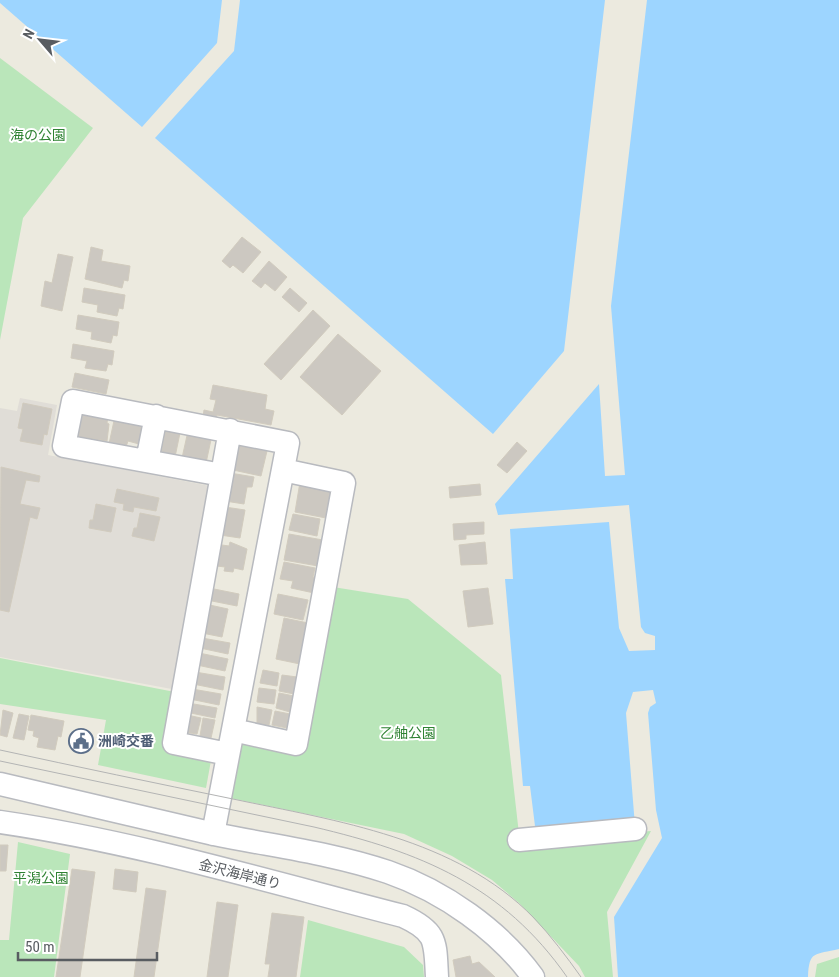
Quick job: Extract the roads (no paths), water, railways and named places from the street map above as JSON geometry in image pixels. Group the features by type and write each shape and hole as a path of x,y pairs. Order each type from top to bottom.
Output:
{"street":[{"path":"213,834 288,443 230,430 73,401 64,446 222,475"},
{"path":"147,461 156,416"},
{"path":"228,754 174,743 230,430"},
{"path":"232,730 296,744 344,483 283,470"},
{"path":"0,784 213,834 344,860 389,872 433,892 473,918 502,940 533,977"},
{"name":"金沢海岸通り","path":"0,822 54,831 168,855 403,916 422,925 431,935 436,948 437,977"},
{"path":"520,840 635,829"}],"water":[{"path":"0,0 222,0 217,43 142,127 0,3"},
{"path":"240,0 605,0 564,351 493,434 155,138 234,51"},
{"path":"647,0 839,0 839,949 815,955 810,962 808,977 618,977 614,917 662,838 656,810 648,713 650,707 656,703 653,690 633,692 626,713 635,826 536,834 530,786 523,786 505,579 513,579 510,529 609,522 619,628 629,651 655,650 655,636 645,633 641,627 629,505 498,515 495,504 599,384 605,476 625,475 611,306"}],"tram line":[{"path":"0,750 353,825 432,851 469,869 503,891 534,918 581,977"},
{"path":"0,761 314,827 389,848 424,861 456,877 487,896 515,918 542,945 567,977"}],"place":[{"name":"洲崎交番","path":"81,741"}],"park label":[{"name":"海の公園","path":"38,135"},
{"name":"乙舳公園","path":"408,733"},
{"name":"平潟公園","path":"41,878"}]}
